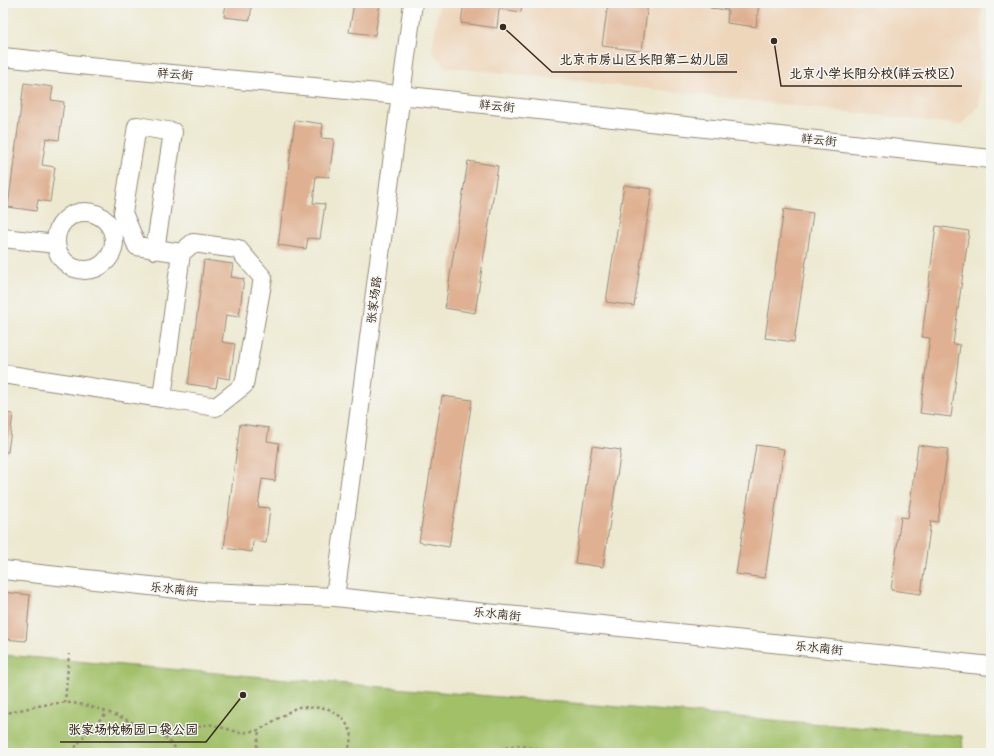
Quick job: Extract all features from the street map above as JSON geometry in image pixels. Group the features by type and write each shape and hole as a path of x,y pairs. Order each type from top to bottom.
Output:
{"street":[{"name":"张家场路","path":"335,597 413,3"},
{"name":"祥云街","path":"3,57 400,95 991,159"},
{"path":"155,250 173,132 137,126 123,213 137,246 155,250 181,253"},
{"path":"82,212 95,214 107,221 112,229 114,239 113,249 109,258 102,266 92,270 82,271 72,268 64,262 58,254 56,244 56,235 60,226 73,214 82,212"},
{"path":"114,239 131,232"},
{"path":"3,238 56,244"},
{"path":"3,374 162,398 216,406 244,385 263,278 238,250 193,243 181,253 162,398"},
{"name":"乐水南街","path":"3,570 205,592 335,597 991,666"}],"path":[{"path":"66,703 69,654"},
{"path":"3,714 60,702 76,703 108,712 164,737 180,753"},
{"path":"164,737 209,724 241,733 259,730 297,707 327,708 343,718 352,733 348,753"},
{"path":"72,753 77,743 108,712"},
{"path":"256,753 259,730"},
{"path":"488,753 515,745 544,750 550,753"},
{"path":"498,750 503,753"}],"shaded area":[{"path":"439,3 982,3 979,106 961,125 563,79 445,67 432,51"}],"green space":[{"path":"3,655 962,736 963,753 3,753"}],"building":[{"path":"226,3 252,3 250,20 224,17"},
{"path":"354,3 380,3 375,35 349,32"},
{"path":"464,3 522,3 521,12 499,9 497,28 461,23"},
{"path":"608,3 648,3 642,51 602,46"},
{"path":"711,3 759,3 756,27 727,23 728,10 710,8"},
{"path":"24,83 53,87 51,100 64,102 59,140 46,138 42,165 55,167 50,202 38,200 36,211 8,207"},
{"path":"295,120 323,124 321,138 334,139 329,177 316,176 313,203 325,204 320,239 308,238 306,249 278,245"},
{"path":"468,161 498,166 475,313 445,308"},
{"path":"624,185 652,189 634,306 606,302"},
{"path":"784,209 813,213 794,342 765,338"},
{"path":"936,226 969,231 953,344 960,345 951,417 920,413 930,338 922,337"},
{"path":"204,260 233,264 231,277 244,279 239,317 226,315 222,342 235,344 230,379 218,377 216,388 188,384"},
{"path":"442,396 472,400 449,547 419,542"},
{"path":"3,413 13,414 8,452 3,452"},
{"path":"240,424 269,428 267,441 279,443 275,481 262,479 258,507 270,508 266,543 253,541 252,552 224,548"},
{"path":"756,445 784,449 765,578 736,574"},
{"path":"918,445 948,449 938,522 931,521 921,594 891,590 901,517 908,518"},
{"path":"592,446 621,450 603,567 575,563"},
{"path":"3,592 30,595 26,641 3,639"}],"place":[{"name":"北京市房山区长阳第二幼儿园","path":"503,27"},
{"name":"北京小学长阳分校(祥云校区)","path":"774,41"},
{"name":"张家场悦畅园口袋公园","path":"243,695"}]}
